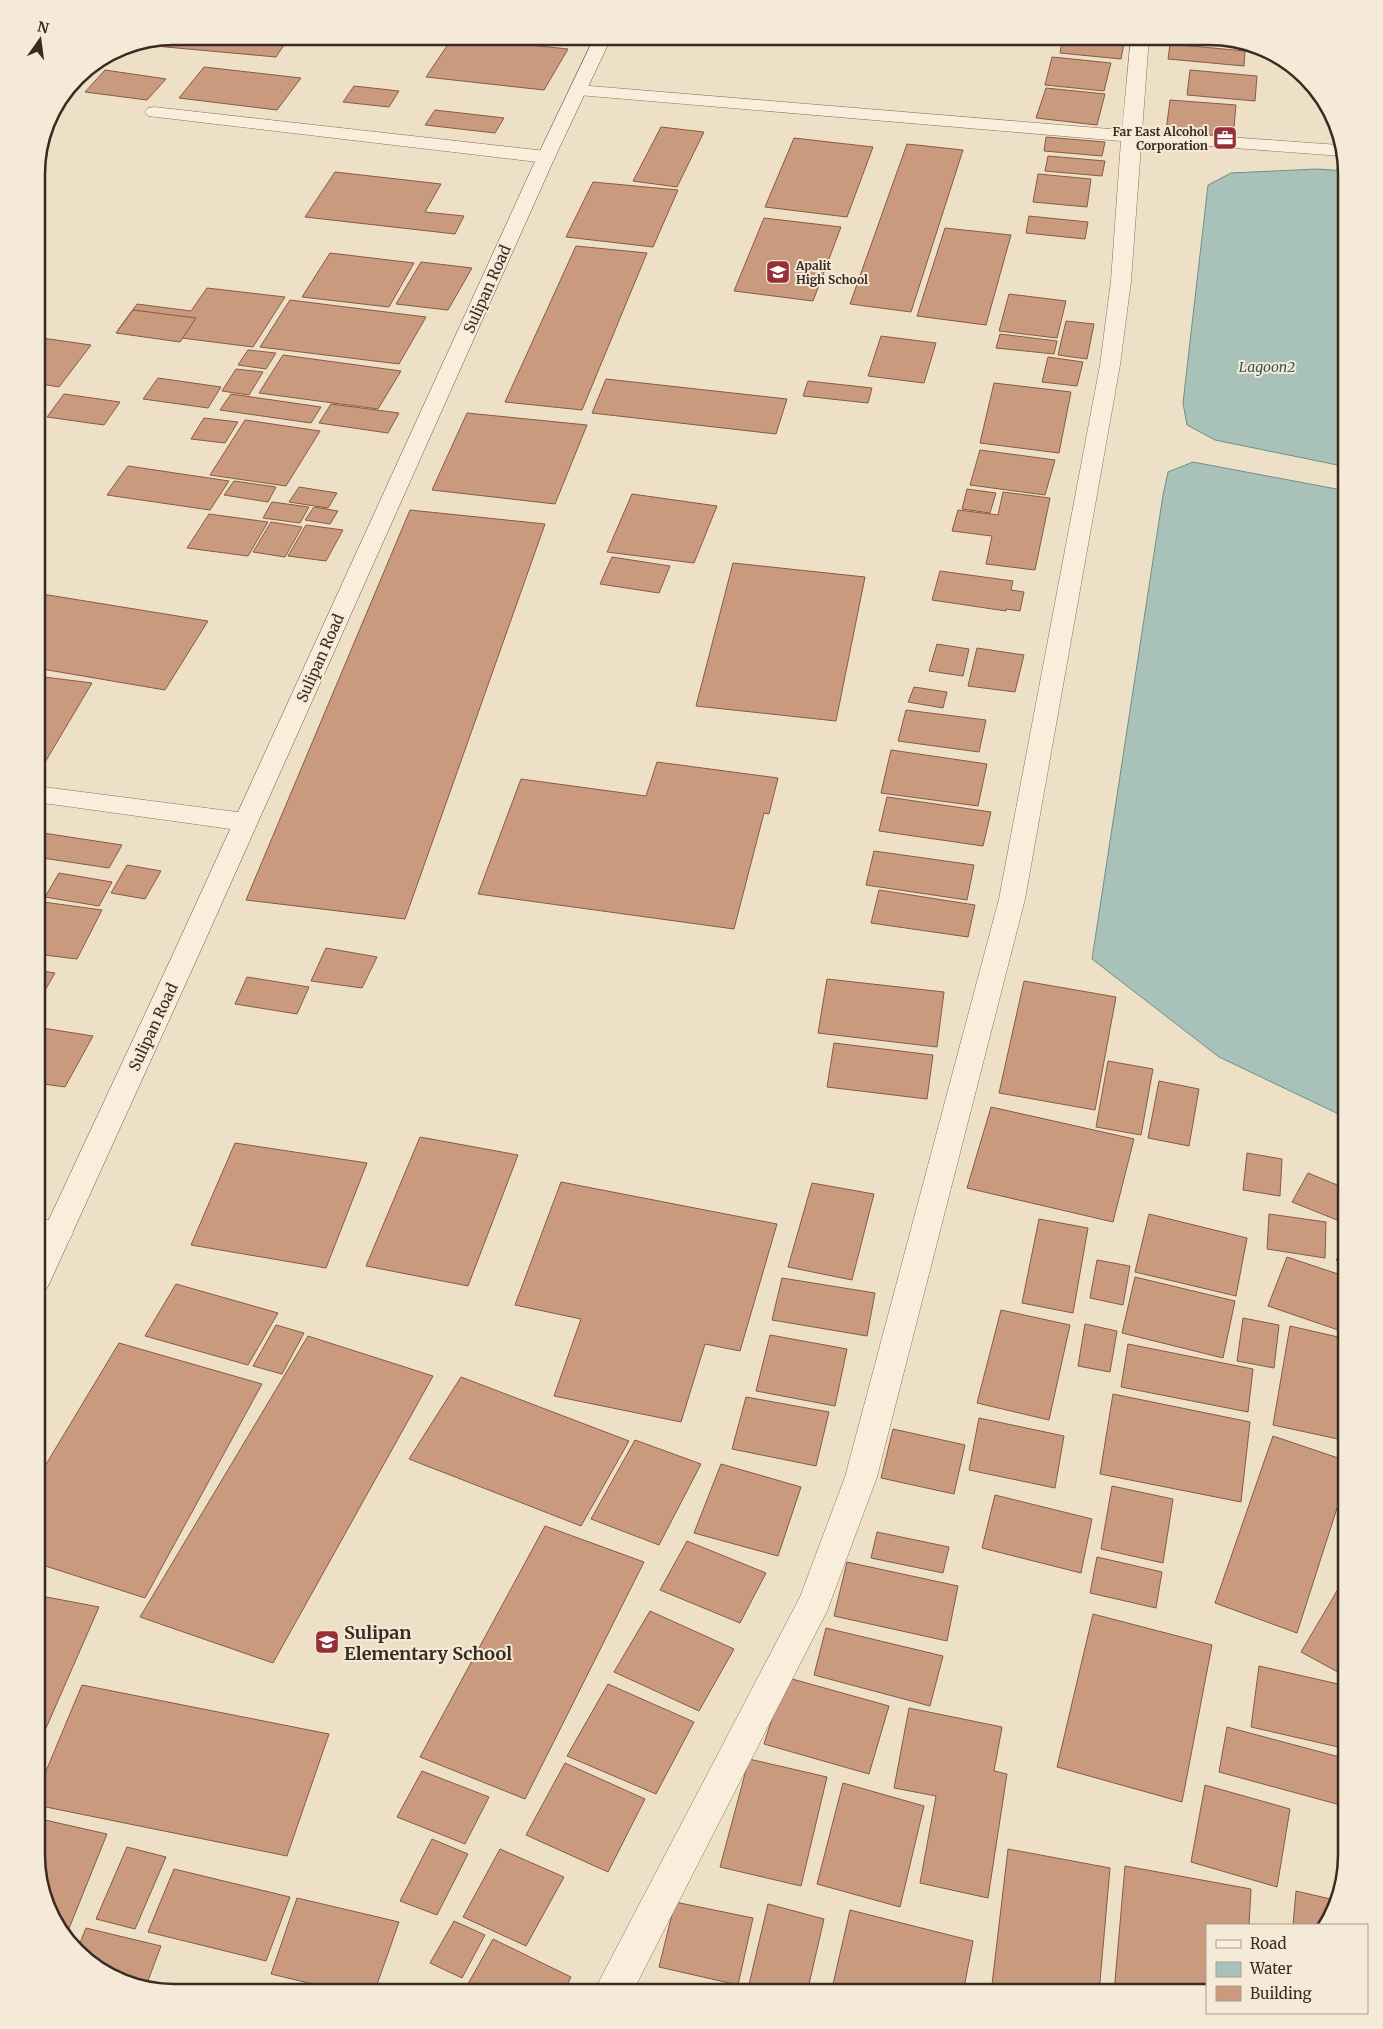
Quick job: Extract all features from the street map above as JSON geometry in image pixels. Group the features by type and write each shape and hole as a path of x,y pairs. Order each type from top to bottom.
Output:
{"street":[{"name":"Sulipan Road","path":"47,1231 245,822 546,157 600,45"},
{"path":"617,1984 815,1601 861,1477 1012,899 1110,365 1121,281 1139,45"},
{"path":"578,90 1131,136 1336,151"},
{"path":"154,112 546,157"},
{"path":"45,795 245,822"}],"water":[{"name":"Lagoon2","path":"1317,169 1338,170 1338,465 1215,440 1187,425 1183,403 1208,185 1231,173"},
{"path":"1193,462 1338,489 1338,1114 1219,1057 1092,959 1168,472"}],"building":[{"path":"284,45 276,57 156,46"},
{"path":"448,45 530,45 568,49 544,90 426,77"},
{"path":"1061,45 1124,45 1121,59 1060,53"},
{"path":"1170,45 1245,51 1244,66 1168,59"},
{"path":"1052,57 1111,63 1104,91 1045,85"},
{"path":"204,67 301,78 277,110 179,98"},
{"path":"105,70 166,79 147,100 85,92"},
{"path":"1190,70 1257,76 1255,101 1187,95"},
{"path":"354,86 399,91 389,107 343,102"},
{"path":"1046,88 1105,94 1097,125 1036,118"},
{"path":"1170,100 1236,105 1233,137 1166,131"},
{"path":"435,110 504,118 495,133 425,125"},
{"path":"661,127 704,132 677,187 633,181"},
{"path":"1046,137 1105,142 1102,156 1044,151"},
{"path":"794,138 873,147 847,217 765,207"},
{"path":"907,144 963,150 911,312 850,304"},
{"path":"1048,156 1105,161 1102,176 1045,171"},
{"path":"335,172 441,184 425,212 464,216 455,234 305,217"},
{"path":"1038,174 1091,179 1087,207 1033,202"},
{"path":"593,182 678,190 653,247 566,237"},
{"path":"1029,216 1088,222 1085,239 1026,233"},
{"path":"764,218 841,227 813,301 734,291"},
{"path":"945,228 1011,235 986,325 917,316"},
{"path":"576,246 647,253 582,410 505,402"},
{"path":"330,253 414,263 389,307 302,297"},
{"path":"421,262 472,268 448,310 396,304"},
{"path":"207,288 285,297 253,347 118,330 137,304 191,311"},
{"path":"1009,294 1066,301 1057,338 999,331"},
{"path":"290,300 426,317 399,364 260,347"},
{"path":"133,310 196,318 180,342 116,333"},
{"path":"1066,321 1094,324 1087,359 1058,355"},
{"path":"1000,334 1057,341 1054,354 996,348"},
{"path":"881,336 936,343 924,383 868,376"},
{"path":"45,338 91,345 59,387 45,385"},
{"path":"248,350 276,353 266,369 238,365"},
{"path":"283,355 401,371 378,409 259,393"},
{"path":"1048,357 1083,362 1077,386 1042,382"},
{"path":"236,369 263,372 249,395 222,391"},
{"path":"158,378 221,387 208,408 143,399"},
{"path":"606,379 787,399 776,434 592,413"},
{"path":"808,381 872,388 868,403 803,396"},
{"path":"994,383 1071,392 1059,453 980,443"},
{"path":"64,394 120,402 104,425 47,417"},
{"path":"231,394 321,407 311,423 220,410"},
{"path":"331,404 399,413 388,433 319,423"},
{"path":"467,413 587,425 555,504 432,490"},
{"path":"204,418 238,422 225,443 191,439"},
{"path":"245,420 320,431 286,486 210,475"},
{"path":"980,450 1055,460 1045,495 970,485"},
{"path":"128,466 229,481 210,510 107,495"},
{"path":"234,481 276,487 268,502 224,495"},
{"path":"299,487 337,493 328,508 289,502"},
{"path":"967,489 996,493 990,513 962,509"},
{"path":"1003,492 1050,498 1035,570 986,564 992,536 952,531 958,510 998,515"},
{"path":"632,494 717,506 694,563 607,552"},
{"path":"272,502 309,507 300,523 263,518"},
{"path":"314,507 338,511 330,524 305,520"},
{"path":"410,510 545,524 405,919 246,900"},
{"path":"209,514 268,522 248,556 187,548"},
{"path":"271,522 302,527 285,557 253,552"},
{"path":"306,525 343,530 326,561 288,556"},
{"path":"612,557 670,566 659,593 600,584"},
{"path":"733,563 865,577 836,721 696,706"},
{"path":"940,571 1013,581 1011,590 1024,592 1020,611 1006,609 1006,611 932,600"},
{"path":"45,594 208,621 165,690 45,670"},
{"path":"937,644 969,649 963,676 929,671"},
{"path":"977,648 1024,655 1015,692 968,686"},
{"path":"45,677 92,683 45,762"},
{"path":"914,687 947,692 943,708 908,702"},
{"path":"906,710 986,720 979,752 898,741"},
{"path":"891,750 987,764 978,806 881,793"},
{"path":"657,762 778,778 769,814 764,813 734,929 478,894 521,779 646,796"},
{"path":"887,797 991,812 983,846 879,831"},
{"path":"45,833 122,845 109,868 45,858"},
{"path":"874,851 974,865 967,900 866,885"},
{"path":"127,865 161,871 145,899 111,893"},
{"path":"59,873 112,882 99,906 45,897"},
{"path":"879,890 975,905 968,937 871,923"},
{"path":"45,902 102,910 77,959 45,955"},
{"path":"326,948 377,957 362,988 311,981"},
{"path":"45,971 55,973 45,990"},
{"path":"247,977 309,987 297,1014 235,1004"},
{"path":"827,979 944,992 937,1047 818,1033"},
{"path":"1024,981 1116,997 1095,1110 999,1093"},
{"path":"45,1028 93,1036 65,1087 45,1084"},
{"path":"834,1043 933,1055 927,1099 827,1087"},
{"path":"1108,1061 1153,1069 1141,1135 1096,1127"},
{"path":"1159,1081 1199,1089 1189,1146 1148,1138"},
{"path":"991,1107 1134,1139 1113,1222 967,1188"},
{"path":"420,1137 518,1155 468,1286 366,1266"},
{"path":"235,1143 367,1163 326,1268 191,1245"},
{"path":"1247,1153 1282,1159 1280,1196 1243,1190"},
{"path":"1308,1173 1338,1185 1337,1220 1292,1202"},
{"path":"561,1182 777,1224 740,1351 705,1344 681,1422 554,1396 581,1319 515,1305"},
{"path":"812,1183 874,1194 852,1280 788,1267"},
{"path":"1149,1214 1247,1238 1236,1296 1135,1272"},
{"path":"1269,1214 1326,1222 1325,1258 1267,1249"},
{"path":"1039,1219 1088,1228 1073,1313 1022,1303"},
{"path":"1287,1257 1338,1274 1338,1330 1268,1306"},
{"path":"1097,1260 1130,1266 1123,1305 1090,1298"},
{"path":"1135,1277 1235,1301 1223,1358 1122,1333"},
{"path":"782,1278 875,1293 867,1336 772,1320"},
{"path":"176,1284 278,1313 248,1365 145,1336"},
{"path":"1001,1310 1070,1325 1049,1420 977,1403"},
{"path":"1243,1318 1279,1325 1274,1368 1237,1361"},
{"path":"1085,1324 1117,1331 1110,1372 1078,1366"},
{"path":"276,1325 304,1333 282,1374 253,1366"},
{"path":"1290,1326 1338,1337 1338,1439 1273,1425"},
{"path":"770,1335 847,1349 835,1406 756,1391"},
{"path":"308,1336 433,1376 273,1663 140,1617"},
{"path":"119,1343 262,1384 145,1598 45,1566 45,1466"},
{"path":"1128,1344 1253,1369 1248,1412 1121,1387"},
{"path":"461,1377 629,1441 581,1526 409,1459"},
{"path":"1113,1394 1250,1422 1241,1502 1100,1474"},
{"path":"746,1397 829,1412 816,1466 732,1449"},
{"path":"979,1418 1064,1436 1055,1488 969,1470"},
{"path":"893,1429 965,1445 954,1494 881,1478"},
{"path":"1273,1436 1338,1458 1338,1505 1297,1633 1215,1603"},
{"path":"635,1440 701,1464 659,1545 591,1519"},
{"path":"721,1464 801,1487 778,1556 694,1533"},
{"path":"1112,1486 1173,1499 1163,1563 1101,1549"},
{"path":"995,1495 1092,1519 1081,1573 982,1548"},
{"path":"545,1526 644,1562 525,1799 420,1757"},
{"path":"877,1532 949,1547 943,1573 871,1558"},
{"path":"687,1541 766,1573 740,1623 660,1590"},
{"path":"1097,1557 1162,1572 1156,1608 1090,1593"},
{"path":"847,1562 958,1586 947,1641 834,1616"},
{"path":"1338,1589 1338,1672 1301,1652"},
{"path":"45,1597 99,1607 45,1730"},
{"path":"650,1611 734,1649 699,1711 614,1672"},
{"path":"1093,1614 1212,1645 1182,1802 1057,1767"},
{"path":"826,1628 943,1656 930,1706 814,1675"},
{"path":"1259,1666 1338,1684 1338,1747 1251,1727"},
{"path":"785,1677 889,1706 869,1774 764,1744"},
{"path":"608,1684 694,1722 656,1794 567,1756"},
{"path":"82,1685 329,1734 287,1856 45,1807 45,1773"},
{"path":"909,1708 1002,1727 994,1771 1007,1774 988,1898 920,1883 936,1796 894,1788"},
{"path":"1227,1727 1338,1757 1338,1804 1219,1772"},
{"path":"749,1759 827,1777 801,1886 720,1867"},
{"path":"565,1763 645,1799 608,1872 526,1835"},
{"path":"422,1771 489,1797 465,1844 397,1817"},
{"path":"843,1783 924,1806 900,1907 817,1884"},
{"path":"1205,1785 1290,1809 1277,1887 1191,1862"},
{"path":"45,1820 107,1834 69,1929 62,1919 49,1888 46,1872"},
{"path":"432,1839 468,1854 437,1915 400,1901"},
{"path":"127,1847 166,1857 135,1929 96,1919"},
{"path":"500,1849 564,1877 526,1946 463,1917"},
{"path":"1008,1849 1110,1868 1100,1984 992,1984"},
{"path":"1125,1866 1251,1889 1249,1924 1206,1924 1206,1984 1115,1984"},
{"path":"174,1869 290,1897 266,1961 148,1932"},
{"path":"1296,1891 1330,1899 1317,1924 1293,1924"},
{"path":"297,1898 399,1922 377,1984 313,1984 271,1974"},
{"path":"675,1902 753,1918 738,1984 659,1967"},
{"path":"768,1904 824,1919 809,1984 749,1984"},
{"path":"850,1910 973,1941 965,1984 833,1984"},
{"path":"454,1921 485,1935 462,1978 430,1963"},
{"path":"86,1928 161,1946 148,1982 117,1971 102,1962 80,1943"},
{"path":"493,1939 571,1977 568,1984 468,1984"}],"place":[{"name":"Far East Alcohol Corporation","path":"1225,138"},
{"name":"Apalit High School","path":"778,272"},
{"name":"Sulipan Elementary School","path":"327,1642"}]}
